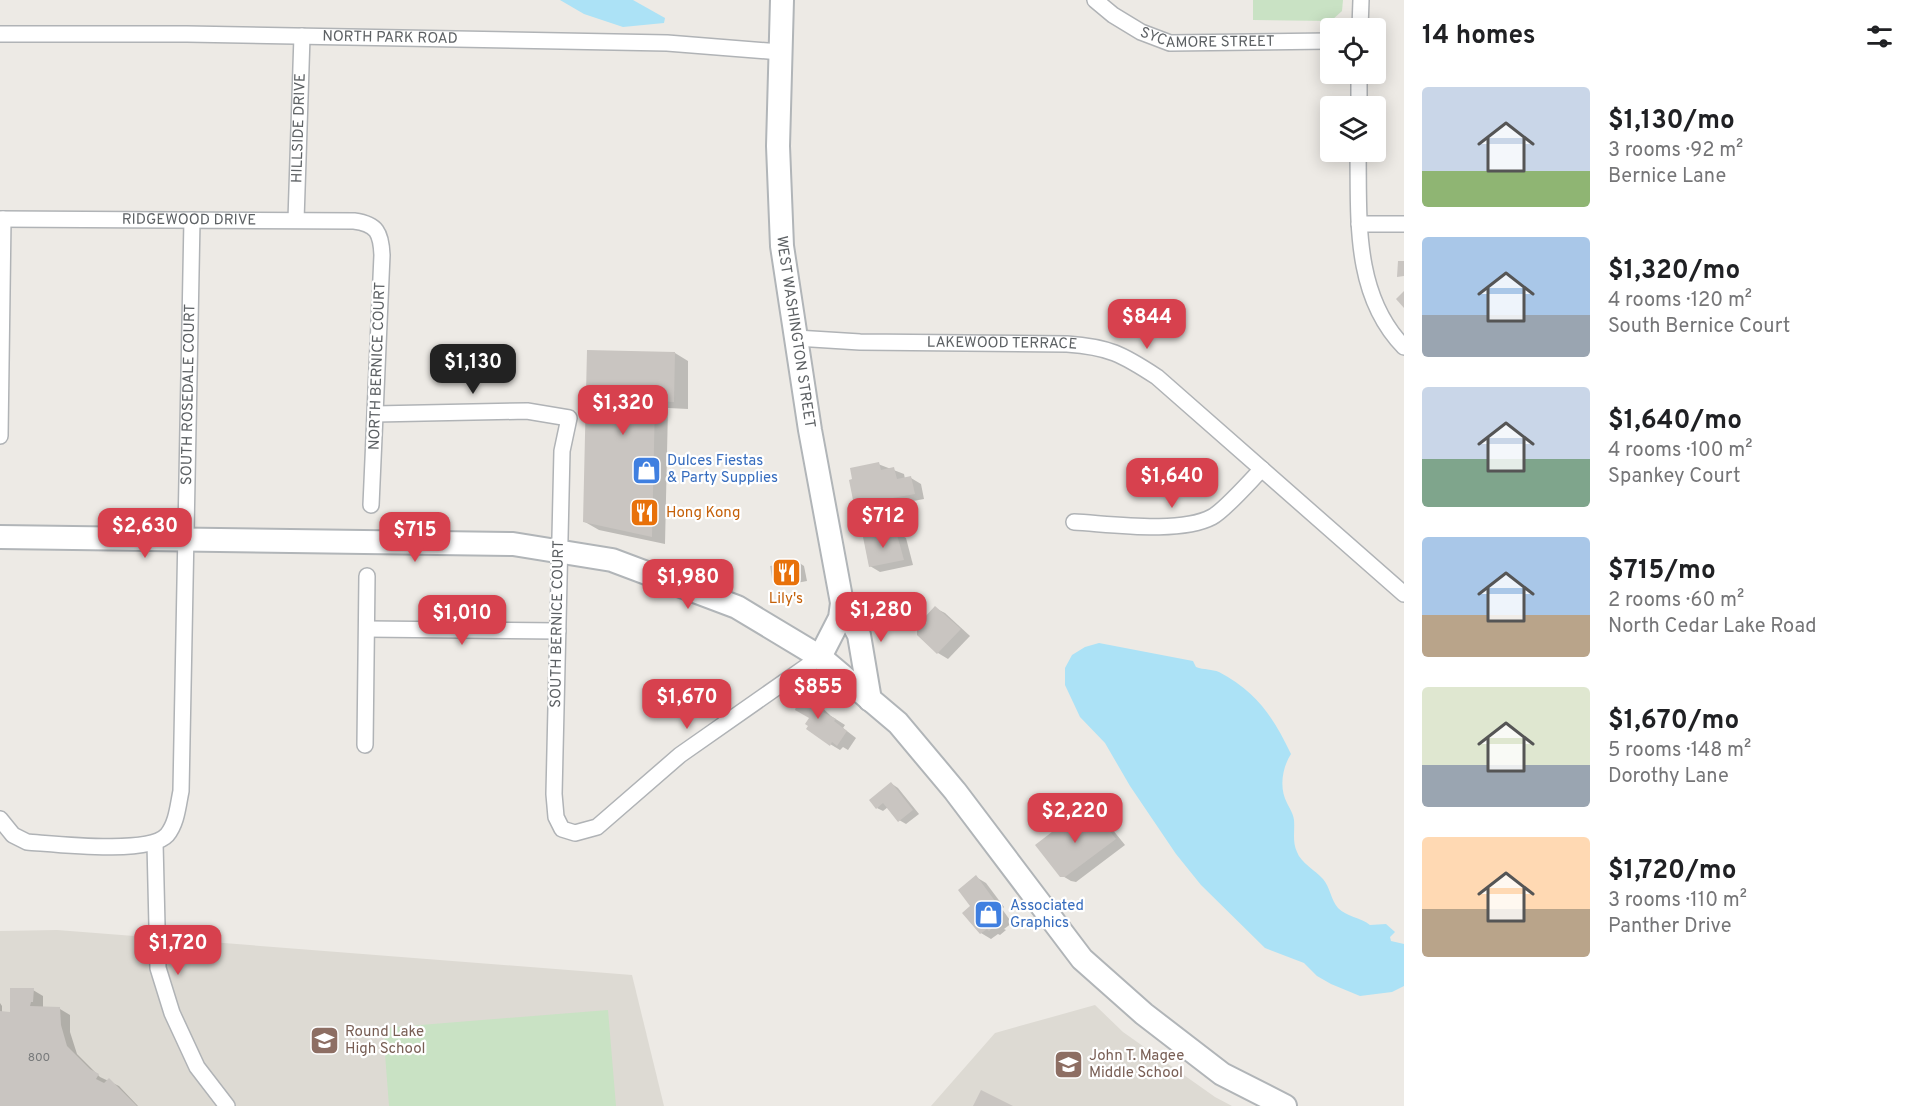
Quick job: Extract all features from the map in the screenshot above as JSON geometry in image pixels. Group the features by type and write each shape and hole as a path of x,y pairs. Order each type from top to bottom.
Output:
{"main road":[{"name":"WEST WASHINGTON STREET","path":"782,0 778,146 782,246 810,430 842,603 840,618 820,657"},
{"path":"0,537 513,544 612,560 737,607 820,657 898,723 955,792 1083,959 1144,1014 1222,1074 1285,1106"},
{"path":"842,603 859,635 870,700"}],"street":[{"name":"SYCAMORE STREET","path":"1095,0 1113,15 1141,32 1170,43 1320,41"},
{"path":"1360,0 1360,18"},
{"name":"NORTH PARK ROAD","path":"0,34 302,36 667,43 780,52"},
{"name":"HILLSIDE DRIVE","path":"296,220 302,36"},
{"path":"1358,162 1362,258 1370,291 1386,322 1404,347"},
{"path":"0,436 1,219"},
{"name":"RIDGEWOOD DRIVE","path":"1,219 354,221 366,223 375,229"},
{"name":"SOUTH ROSEDALE COURT","path":"155,843 167,835 175,820 181,791 192,220"},
{"path":"1359,224 1404,224"},
{"name":"NORTH BERNICE COURT","path":"371,505 382,255 381,240 375,229"},
{"name":"LAKEWOOD TERRACE","path":"796,339 860,342 1067,344 1098,346 1126,357 1157,376 1404,594"},
{"name":"SOUTH BERNICE COURT","path":"375,414 527,411 569,418 562,452 554,794 556,817 562,829 574,833 597,827 680,755 820,657"},
{"path":"1074,522 1195,525 1214,516 1262,469"},
{"path":"364,745 367,576"},
{"path":"367,629 558,631"},
{"path":"0,819 13,835 27,842 135,847 155,843 158,968 172,1013 197,1066 227,1106"}],"shaded area":[{"name":"Round Lake High School","path":"57,930 632,975 664,1106 0,1106 0,931"},
{"name":"John T. Magee Middle School","path":"1095,1005 1123,1032 1215,1097 1232,1106 931,1106 995,1033"}],"green space":[{"path":"1253,0 1343,0 1342,11 1334,18 1320,18 1320,21 1253,20"},
{"path":"608,1010 616,1106 389,1106 383,1028"}],"water":[{"path":"560,0 633,0 665,18 664,23 623,27 584,14"},
{"path":"1099,643 1193,661 1196,667 1216,671 1254,697 1278,728 1291,754 1285,765 1282,785 1294,818 1295,848 1299,856 1323,879 1338,908 1370,925 1386,924 1395,932 1390,937 1391,941 1404,944 1404,986 1392,992 1360,996 1331,984 1317,976 1304,963 1265,948 1201,885 1176,854 1130,786 1105,743 1080,717 1065,685 1065,668 1072,655 1085,647"}],"building":[{"path":"1398,261 1404,261 1404,276 1397,277"},
{"path":"1404,291 1404,308 1396,299"},
{"path":"587,350 675,352 674,402 655,401 652,537 583,522"},
{"path":"879,462 881,470 894,467 897,479 911,476 915,494 854,505 849,480 852,479 850,468"},
{"path":"896,531 904,560 869,567 863,537"},
{"name":"Lily's","path":"798,561 801,578 778,583 772,578 770,566"},
{"path":"935,606 961,629 937,654 917,635 917,630 926,620 924,618"},
{"path":"801,689 824,710 823,712 836,719 834,721 847,731 837,746 832,742 830,746 806,729 808,726 805,724 809,718 795,710 796,707 790,701"},
{"path":"891,782 913,810 898,822 883,803 876,809 869,800"},
{"path":"1088,812 1094,820 1098,816 1116,839 1065,877 1060,877 1035,845 1065,822 1068,827"},
{"path":"976,875 995,901 993,903 1003,917 995,922 997,924 989,931 987,929 980,934 962,913 970,906 958,890"},
{"path":"10,988 34,988 33,1002 30,1006 60,1007 61,1025 67,1046 90,1069 99,1074 96,1079 104,1083 109,1078 137,1106 0,1106 0,1011 10,1012"},
{"path":"981,1090 1013,1106 973,1106"}],"place":[{"name":"Dulces Fiestas & Party Supplies","path":"646,470"},
{"name":"Hong Kong","path":"645,513"},
{"name":"Lily's","path":"786,572"},
{"name":"Associated Graphics","path":"989,915"},
{"name":"Round Lake High School","path":"324,1041"},
{"name":"John T. Magee Middle School","path":"1068,1065"}]}
